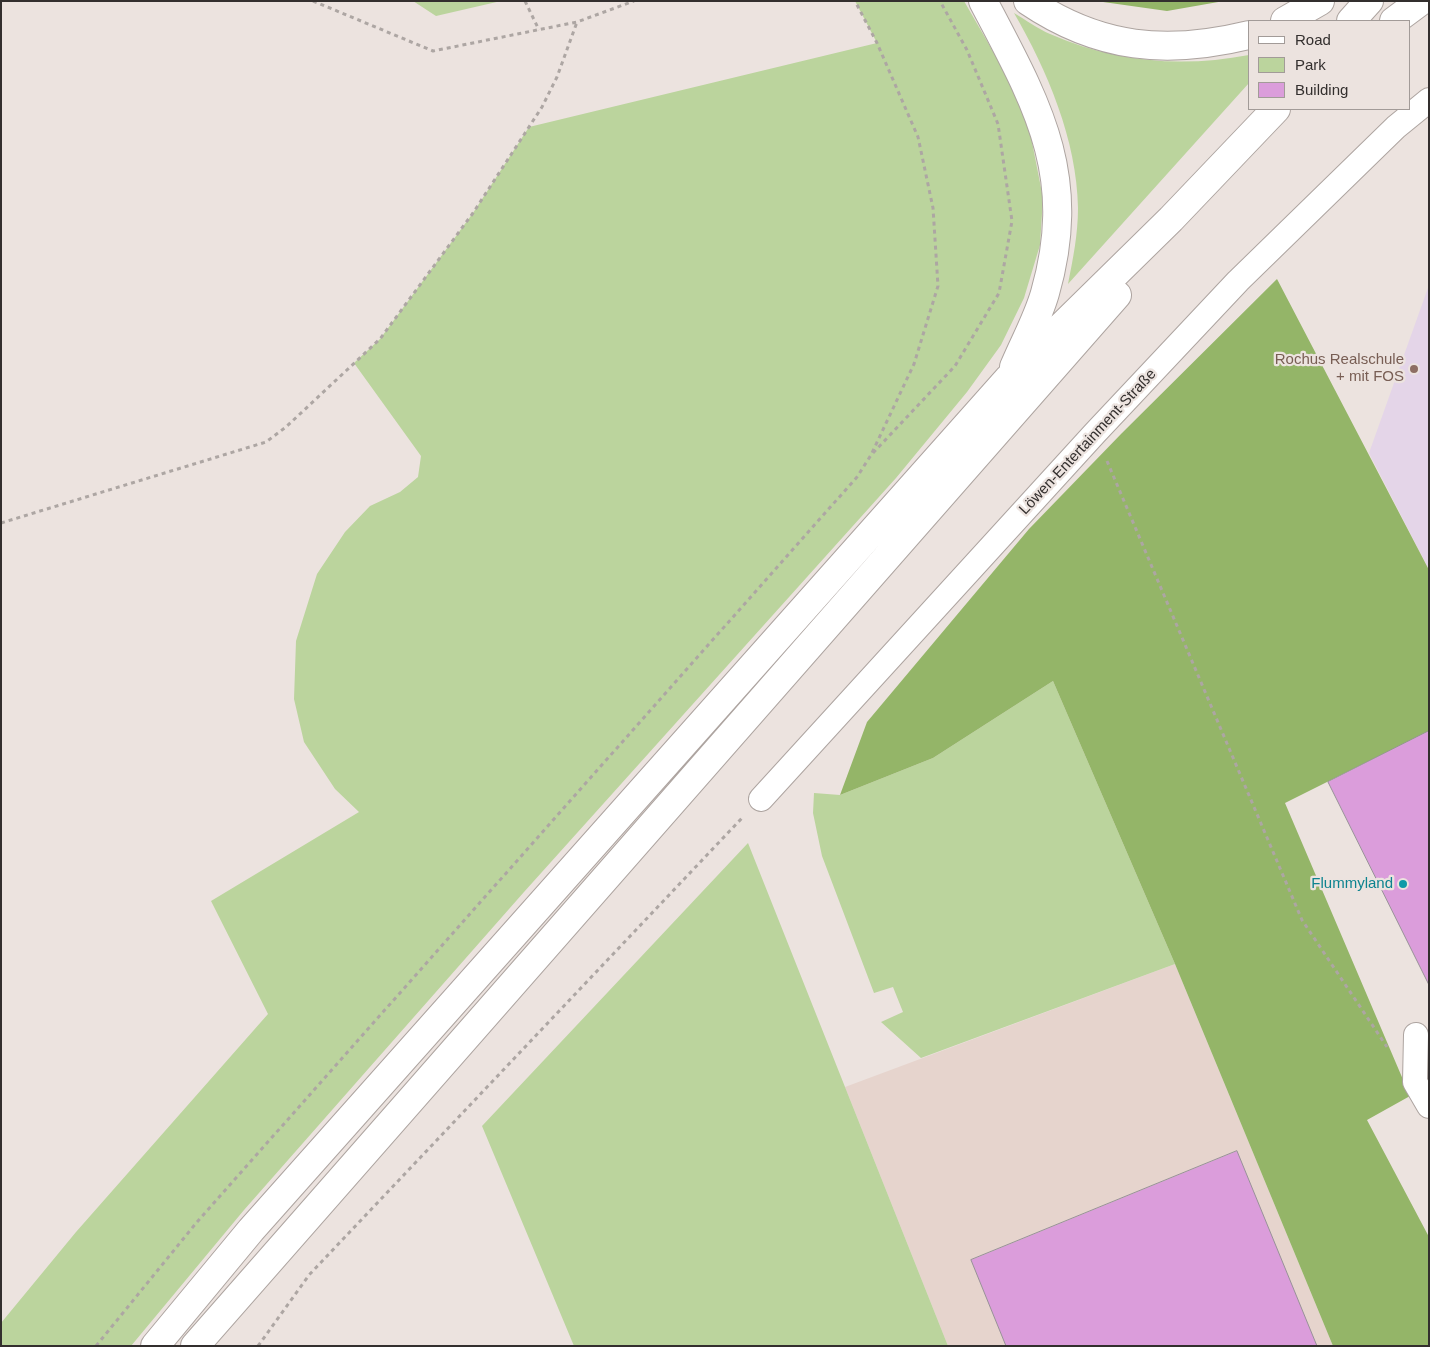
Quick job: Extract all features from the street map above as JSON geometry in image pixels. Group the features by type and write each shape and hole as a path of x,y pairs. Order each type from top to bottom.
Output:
{"highway":[{"path":"984,1 1042,120 1054,168 1058,207 1056,239 1045,294 1008,380"},
{"path":"1028,1 1044,12 1091,35 1136,44 1181,47 1248,36"},
{"path":"1287,20 1320,1"},
{"path":"1352,20 1369,1"},
{"path":"1395,20 1421,1"},
{"path":"155,1346 251,1230 1008,380 1171,219 1274,110"},
{"path":"195,1346 270,1258 1055,368 1274,110"}],"street":[{"name":"Löwen-Entertainment-Straße","path":"761,799 1095,433 1238,281 1396,127 1429,100"},
{"path":"1416,1035 1415,1082 1429,1106"}],"path":[{"path":"312,1 433,51 577,22 634,1"},
{"path":"525,1 539,30"},
{"path":"96,1346 197,1222 857,476 871,455 914,364 938,286 933,208 918,137 877,43 854,1"},
{"path":"871,455 955,366 999,293 1012,221 998,124 967,50 940,1"},
{"path":"1,523 266,442 286,427 380,339 467,221 542,107 557,77 577,22"},
{"path":"1095,433 1302,920 1391,1053 1415,1074"},
{"path":"258,1346 309,1275 761,799"}],"shaded area":[{"name":"Rochus Realschule + mit FOS","path":"1429,285 1429,570 1369,453"},
{"path":"1175,964 1333,1346 948,1346 845,1087"}],"green space":[{"path":"413,1 501,1 436,16"},
{"path":"855,1 964,1 1013,86 1031,137 1043,198 1040,245 1024,298 1001,345 967,392 896,478 524,892 244,1210 131,1346 1,1346 1,1323 76,1232 268,1014 211,901 359,812 335,789 304,742 294,699 296,641 317,574 345,532 370,506 400,492 418,477 421,456 354,363 380,339 473,213 529,127 877,43"},
{"path":"1096,1 1224,1 1167,11"},
{"path":"1014,13 1050,34 1099,51 1123,56 1148,60 1198,61 1248,55 1248,84 1068,284 1078,218 1076,182 1072,157 1058,106"},
{"path":"1277,279 1429,570 1429,731 1285,803 1410,1096 1367,1120 1429,1237 1429,1346 1333,1346 1175,964 1053,681 933,758 840,795 867,722 1029,529 1122,433"},
{"path":"1053,681 1175,964 921,1058 881,1022 903,1012 893,987 874,993 822,856 813,813 814,793 840,795 933,758"},
{"path":"748,843 948,1346 574,1346 482,1126"}],"building":[{"name":"Flummyland","path":"1429,731 1429,985 1328,782"},
{"path":"1237,1151 1317,1346 1006,1346 971,1260"}],"place":[{"name":"Rochus Realschule + mit FOS","path":"1414,369"},
{"name":"Flummyland","path":"1403,884"}]}
